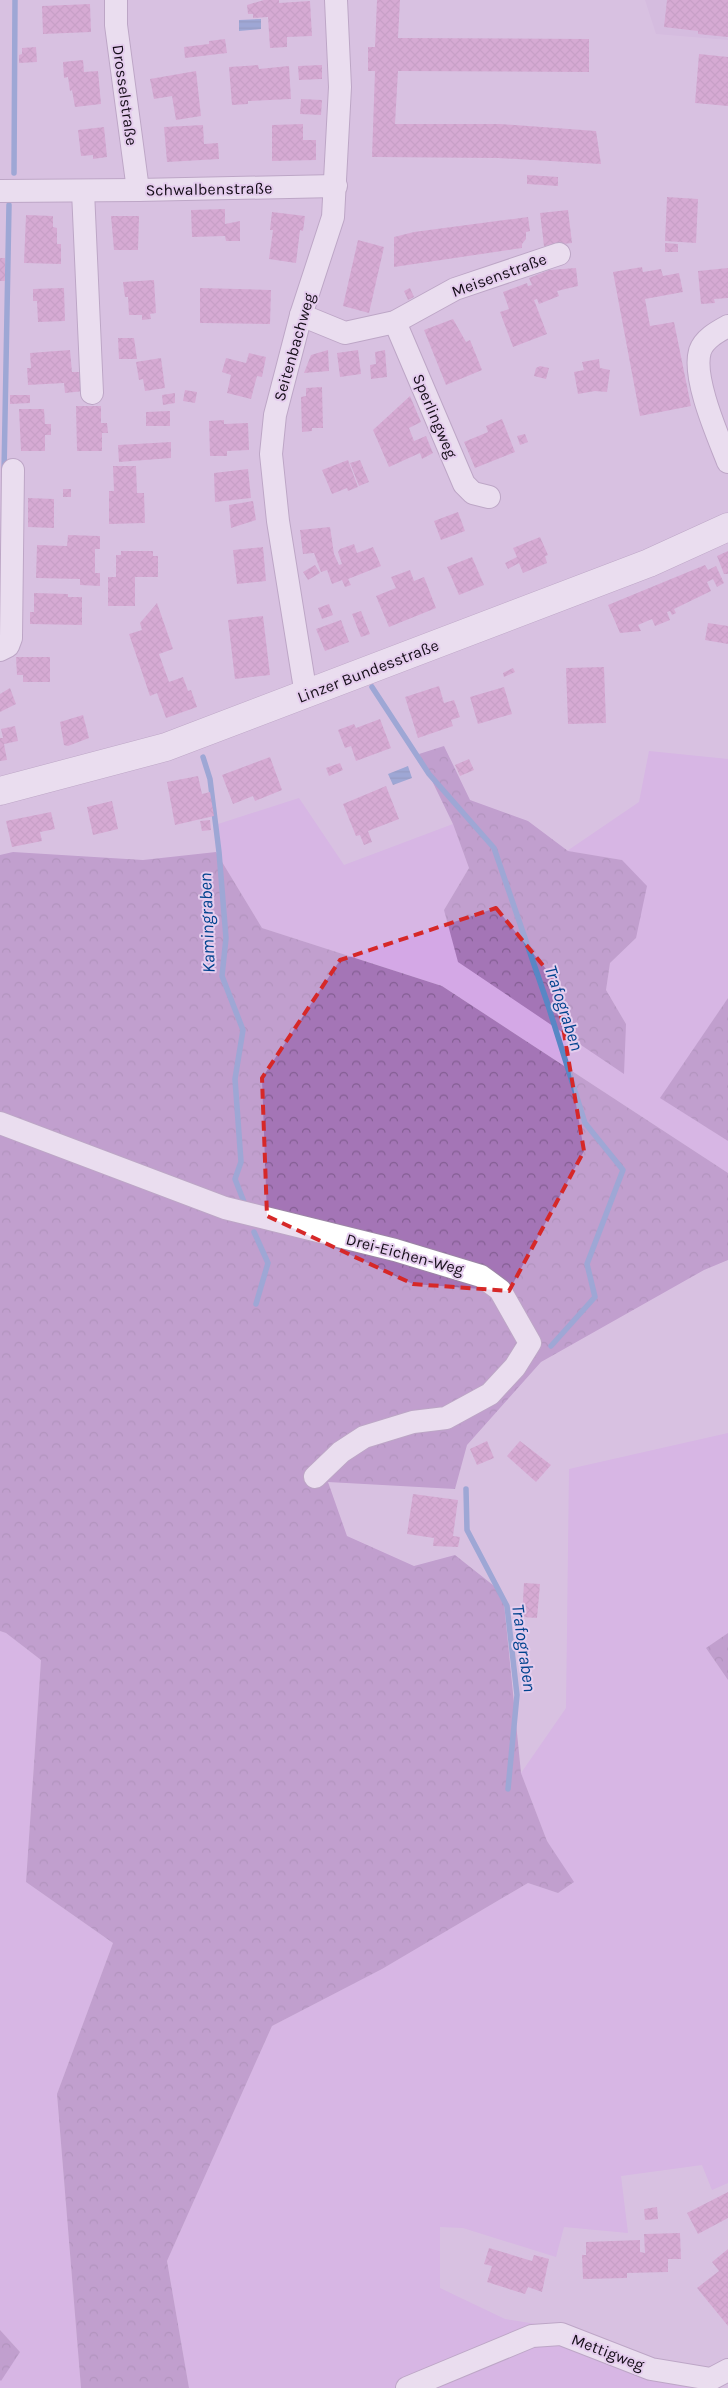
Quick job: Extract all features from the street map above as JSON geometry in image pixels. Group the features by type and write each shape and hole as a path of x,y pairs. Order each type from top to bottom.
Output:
{"main road":[{"name":"Linzer Bundesstraße","path":"0,792 166,747 649,563 728,527"}],"street":[{"name":"Drosselstraße","path":"116,0 116,25 138,190"},
{"name":"Seitenbachweg","path":"306,695 280,531 271,454 275,415 301,316 333,217 340,87 336,0"},
{"name":"Schwalbenstraße","path":"0,191 336,186"},
{"path":"82,191 92,393"},
{"name":"Meisenstraße","path":"301,316 345,333 395,322 455,289 559,254"},
{"name":"Sperlingweg","path":"395,322 464,484 473,493 489,497"},
{"path":"728,326 710,336 700,351 699,374 710,416 728,462"},
{"path":"0,650 8,646 11,638 13,470"},
{"name":"Drei-Eichen-Weg","path":"0,1123 226,1208 395,1250 473,1273 481,1276 500,1290 530,1343 515,1367 490,1394 446,1418 413,1422 364,1437 341,1452 315,1477"},
{"name":"Mettigweg","path":"407,2388 532,2336 561,2334 651,2369 711,2379 728,2370"}],"highlighted area":[{"path":"496,908 555,980 584,1151 509,1291 413,1284 267,1216 262,1078 340,960"}],"shaded area":[{"path":"645,0 728,0 728,40 656,34"},
{"path":"649,751 728,759 728,998 661,1098 728,1141 728,1173 442,986 262,928 216,852 215,825 299,798 344,865 453,824 469,868 444,910 626,1024 606,990 610,963 636,938 622,860 567,851 639,802"},
{"path":"728,1433 728,1633 706,1648 728,1680 728,2183 712,2190 702,2165 621,2176 628,2233 564,2227 556,2257 463,2228 440,2227 440,2288 505,2319 536,2324 694,2388 189,2388 167,2261 272,2026 382,1969 528,1883 558,1893 573,1883 547,1841 521,1773 566,1708 569,1469"},
{"path":"0,1631 6,1633 41,1660 26,1882 113,1943 57,2094 81,2388 0,2388 0,2380 20,2352 0,2330"}],"green space":[{"path":"444,746 470,800 528,821 568,851 622,860 647,886 636,938 610,963 606,990 626,1024 624,1074 458,962 444,910 469,868 453,824 419,754"},
{"path":"13,852 143,860 216,852 262,928 442,986 728,1173 728,1260 704,1270 541,1362 467,1445 455,1489 328,1482 347,1536 414,1566 455,1555 503,1593 521,1773 547,1841 574,1882 558,1893 528,1883 382,1969 272,2026 167,2261 189,2388 81,2388 57,2094 113,1943 26,1882 41,1660 6,1633 0,1631 0,855"},
{"path":"728,998 728,1141 660,1098"},
{"path":"728,1633 728,1680 706,1648"},
{"path":"0,2330 20,2352 1,2381 0,2380"}],"water":[{"path":"261,19 261,29 239,31 239,20"},
{"path":"408,766 412,778 393,785 388,774"}],"building":[{"path":"264,0 279,0 279,3 310,1 312,36 287,37 287,47 270,48 268,17 253,18 253,14 248,14 247,5"},
{"path":"377,0 400,0 398,38 589,39 589,72 398,71 395,124 500,124 596,131 601,164 498,158 372,157 375,71 368,71 368,47 375,47"},
{"path":"667,0 728,0 728,37 698,34 698,31 664,27"},
{"path":"90,4 91,32 43,34 42,6"},
{"path":"225,39 227,53 185,58 184,47 209,44 209,41"},
{"path":"36,47 37,62 19,63 19,55 22,54 22,48"},
{"path":"699,54 728,57 728,106 695,103"},
{"path":"83,60 84,72 98,71 101,104 75,107 68,77 64,78 63,62"},
{"path":"258,65 259,69 289,66 291,99 248,101 248,104 232,105 229,67"},
{"path":"322,65 322,79 299,80 298,66"},
{"path":"196,71 201,116 176,120 172,96 154,99 150,79"},
{"path":"301,99 322,100 321,115 300,114"},
{"path":"303,124 303,140 316,140 316,160 272,161 272,125"},
{"path":"203,125 204,144 218,143 219,159 167,162 164,127"},
{"path":"104,127 107,157 93,159 93,155 81,156 78,130"},
{"path":"527,175 558,177 558,186 527,184"},
{"path":"667,197 698,199 696,243 665,241"},
{"path":"225,209 225,224 240,221 240,241 226,241 225,236 192,237 191,210"},
{"path":"568,210 572,243 544,246 540,213"},
{"path":"272,212 305,216 303,231 300,230 296,263 269,259 273,230 270,230"},
{"path":"26,215 53,216 53,227 57,228 57,244 61,244 61,264 24,263"},
{"path":"111,216 139,216 138,250 114,250"},
{"path":"528,217 530,231 526,232 526,239 522,244 522,248 394,267 394,237 414,232"},
{"path":"358,240 384,247 369,313 343,306"},
{"path":"665,243 678,244 678,252 665,252"},
{"path":"0,258 5,258 5,281 0,281"},
{"path":"642,267 643,272 661,269 663,276 679,273 683,292 645,299 650,326 674,322 691,406 640,416 613,272"},
{"path":"576,268 578,286 557,291 559,296 539,304 537,299 534,300 547,334 513,347 500,312 509,309 503,292 527,283 528,286 532,285 529,278 549,270"},
{"path":"728,268 728,298 714,299 715,303 701,304 698,271"},
{"path":"154,280 156,313 150,314 151,319 142,320 142,315 129,315 128,297 125,297 123,282"},
{"path":"64,288 65,321 38,322 37,301 33,301 33,289"},
{"path":"200,288 271,290 270,324 200,323"},
{"path":"410,288 414,297 408,300 404,291"},
{"path":"453,319 466,342 470,340 482,370 446,385 424,330"},
{"path":"118,338 134,338 137,359 119,359"},
{"path":"70,350 72,372 83,372 84,391 65,393 64,383 28,385 27,368 31,368 30,353"},
{"path":"328,350 329,371 304,373 311,355"},
{"path":"358,350 361,374 340,377 337,353"},
{"path":"385,350 387,377 371,379 370,365 376,364 375,352"},
{"path":"249,353 266,357 262,377 257,376 251,399 227,393 231,375 222,372 226,358 246,363"},
{"path":"161,358 165,388 145,391 143,379 139,380 136,362"},
{"path":"599,359 600,368 610,370 607,392 595,391 578,394 574,372 584,370 582,362"},
{"path":"540,366 549,368 546,379 534,376 536,368"},
{"path":"322,387 323,428 312,428 312,431 302,432 301,397 306,396 306,388"},
{"path":"185,390 197,392 195,403 183,401"},
{"path":"175,393 175,403 163,405 162,395"},
{"path":"10,395 30,395 30,403 10,404"},
{"path":"410,396 421,422 409,428 414,441 426,436 433,453 422,459 420,453 389,467 373,430"},
{"path":"76,406 101,406 101,423 107,423 108,433 102,433 102,451 77,451"},
{"path":"19,409 44,409 45,424 51,424 51,435 45,435 45,451 21,451"},
{"path":"170,411 170,426 146,426 146,412"},
{"path":"502,419 515,452 475,468 464,442 488,432 486,426"},
{"path":"224,420 224,424 248,423 249,450 227,451 227,456 210,456 209,421"},
{"path":"525,434 528,442 520,445 517,436"},
{"path":"171,442 171,458 119,462 118,445"},
{"path":"348,460 358,487 348,491 347,488 332,494 322,470"},
{"path":"360,460 369,482 359,486 350,463"},
{"path":"113,466 136,466 137,493 144,493 145,523 109,524 109,491 114,491"},
{"path":"248,469 251,498 215,502 214,473"},
{"path":"63,489 71,489 71,497 63,497"},
{"path":"28,498 54,499 54,528 28,527"},
{"path":"253,501 256,520 231,528 229,505"},
{"path":"458,512 465,531 441,540 434,521"},
{"path":"330,527 334,554 339,565 342,564 338,552 340,549 354,544 357,553 373,547 381,566 348,579 351,585 345,587 342,580 332,584 327,570 321,572 314,553 303,554 300,530"},
{"path":"68,535 100,536 100,549 95,549 95,573 100,573 100,586 80,585 80,579 36,578 37,545 67,546"},
{"path":"540,537 548,555 545,556 547,563 523,573 519,563 508,569 505,563 517,557 513,548"},
{"path":"263,547 266,581 237,584 233,550"},
{"path":"121,551 153,551 153,556 158,556 158,577 135,577 135,606 108,606 108,577 116,577 116,555 121,555"},
{"path":"728,551 728,574 724,574 717,556"},
{"path":"472,557 484,585 459,595 447,567"},
{"path":"315,565 320,573 308,580 303,572"},
{"path":"705,565 708,570 716,566 724,583 717,587 713,579 707,582 711,591 674,609 676,613 672,615 670,611 667,612 670,620 655,626 652,619 638,625 641,631 620,633 608,605"},
{"path":"410,570 414,581 424,577 436,608 389,627 376,596 396,588 391,577"},
{"path":"34,593 68,594 68,597 82,597 82,625 30,624 30,612 34,612"},
{"path":"157,603 173,649 159,654 169,682 183,677 188,691 191,690 197,707 166,718 157,693 150,696 129,634 142,630 140,623"},
{"path":"329,604 333,615 322,619 318,608"},
{"path":"361,611 370,634 361,637 352,614"},
{"path":"263,616 270,675 235,679 228,620"},
{"path":"341,620 349,642 325,651 316,629"},
{"path":"708,623 728,626 728,644 705,640"},
{"path":"16,657 50,657 50,682 23,682 23,675 17,675"},
{"path":"604,667 606,723 568,724 566,668"},
{"path":"513,668 515,672 504,677 503,673"},
{"path":"439,686 444,703 454,700 460,717 451,720 453,726 418,738 405,697"},
{"path":"504,687 512,714 478,724 470,697"},
{"path":"10,688 16,704 0,712 0,694"},
{"path":"83,715 89,738 68,746 64,745 60,722"},
{"path":"380,719 391,748 356,761 351,746 345,748 338,730 354,724 356,728"},
{"path":"15,726 18,741 4,744 7,760 0,761 0,738 3,738 1,729"},
{"path":"270,757 282,790 255,801 253,796 233,804 222,775"},
{"path":"469,759 474,770 460,776 455,765"},
{"path":"340,763 343,770 329,776 326,768"},
{"path":"198,776 202,794 210,792 214,816 175,825 167,782"},
{"path":"386,786 399,819 368,831 372,842 364,845 360,835 356,836 343,804"},
{"path":"112,801 118,829 93,835 87,807"},
{"path":"51,812 55,829 40,832 42,841 12,847 6,821"},
{"path":"210,820 211,830 202,831 200,821"},
{"path":"487,1441 494,1458 477,1465 470,1449"},
{"path":"520,1441 551,1465 536,1482 507,1456"},
{"path":"413,1494 458,1500 453,1536 460,1537 458,1547 433,1546 434,1538 407,1534"},
{"path":"524,1583 540,1584 537,1618 522,1617"},
{"path":"728,2192 728,2218 698,2234 687,2213"},
{"path":"657,2207 658,2219 645,2220 644,2209"},
{"path":"680,2233 681,2259 668,2259 668,2272 627,2273 627,2278 583,2279 582,2255 586,2255 586,2242 640,2240 640,2252 645,2253 644,2234"},
{"path":"489,2248 532,2261 534,2255 549,2259 542,2292 528,2287 525,2294 487,2282 492,2266 484,2264"},
{"path":"728,2249 728,2326 697,2288 719,2271 712,2262"}],"waterway":[{"path":"14,173 15,0"},
{"name":"Kamingraben","path":"4,472 9,205"},
{"name":"Trafograben","path":"372,687 429,774 494,848 548,1005 585,1123 623,1170 587,1264 595,1297 551,1346"},
{"name":"Kamingraben","path":"203,757 210,779 219,852 226,938 222,976 243,1030 235,1079 241,1162 235,1179 244,1202"},
{"path":"254,1232 268,1263 256,1304"},
{"name":"Trafograben","path":"466,1489 467,1530 507,1606 517,1695 508,1789"}]}
